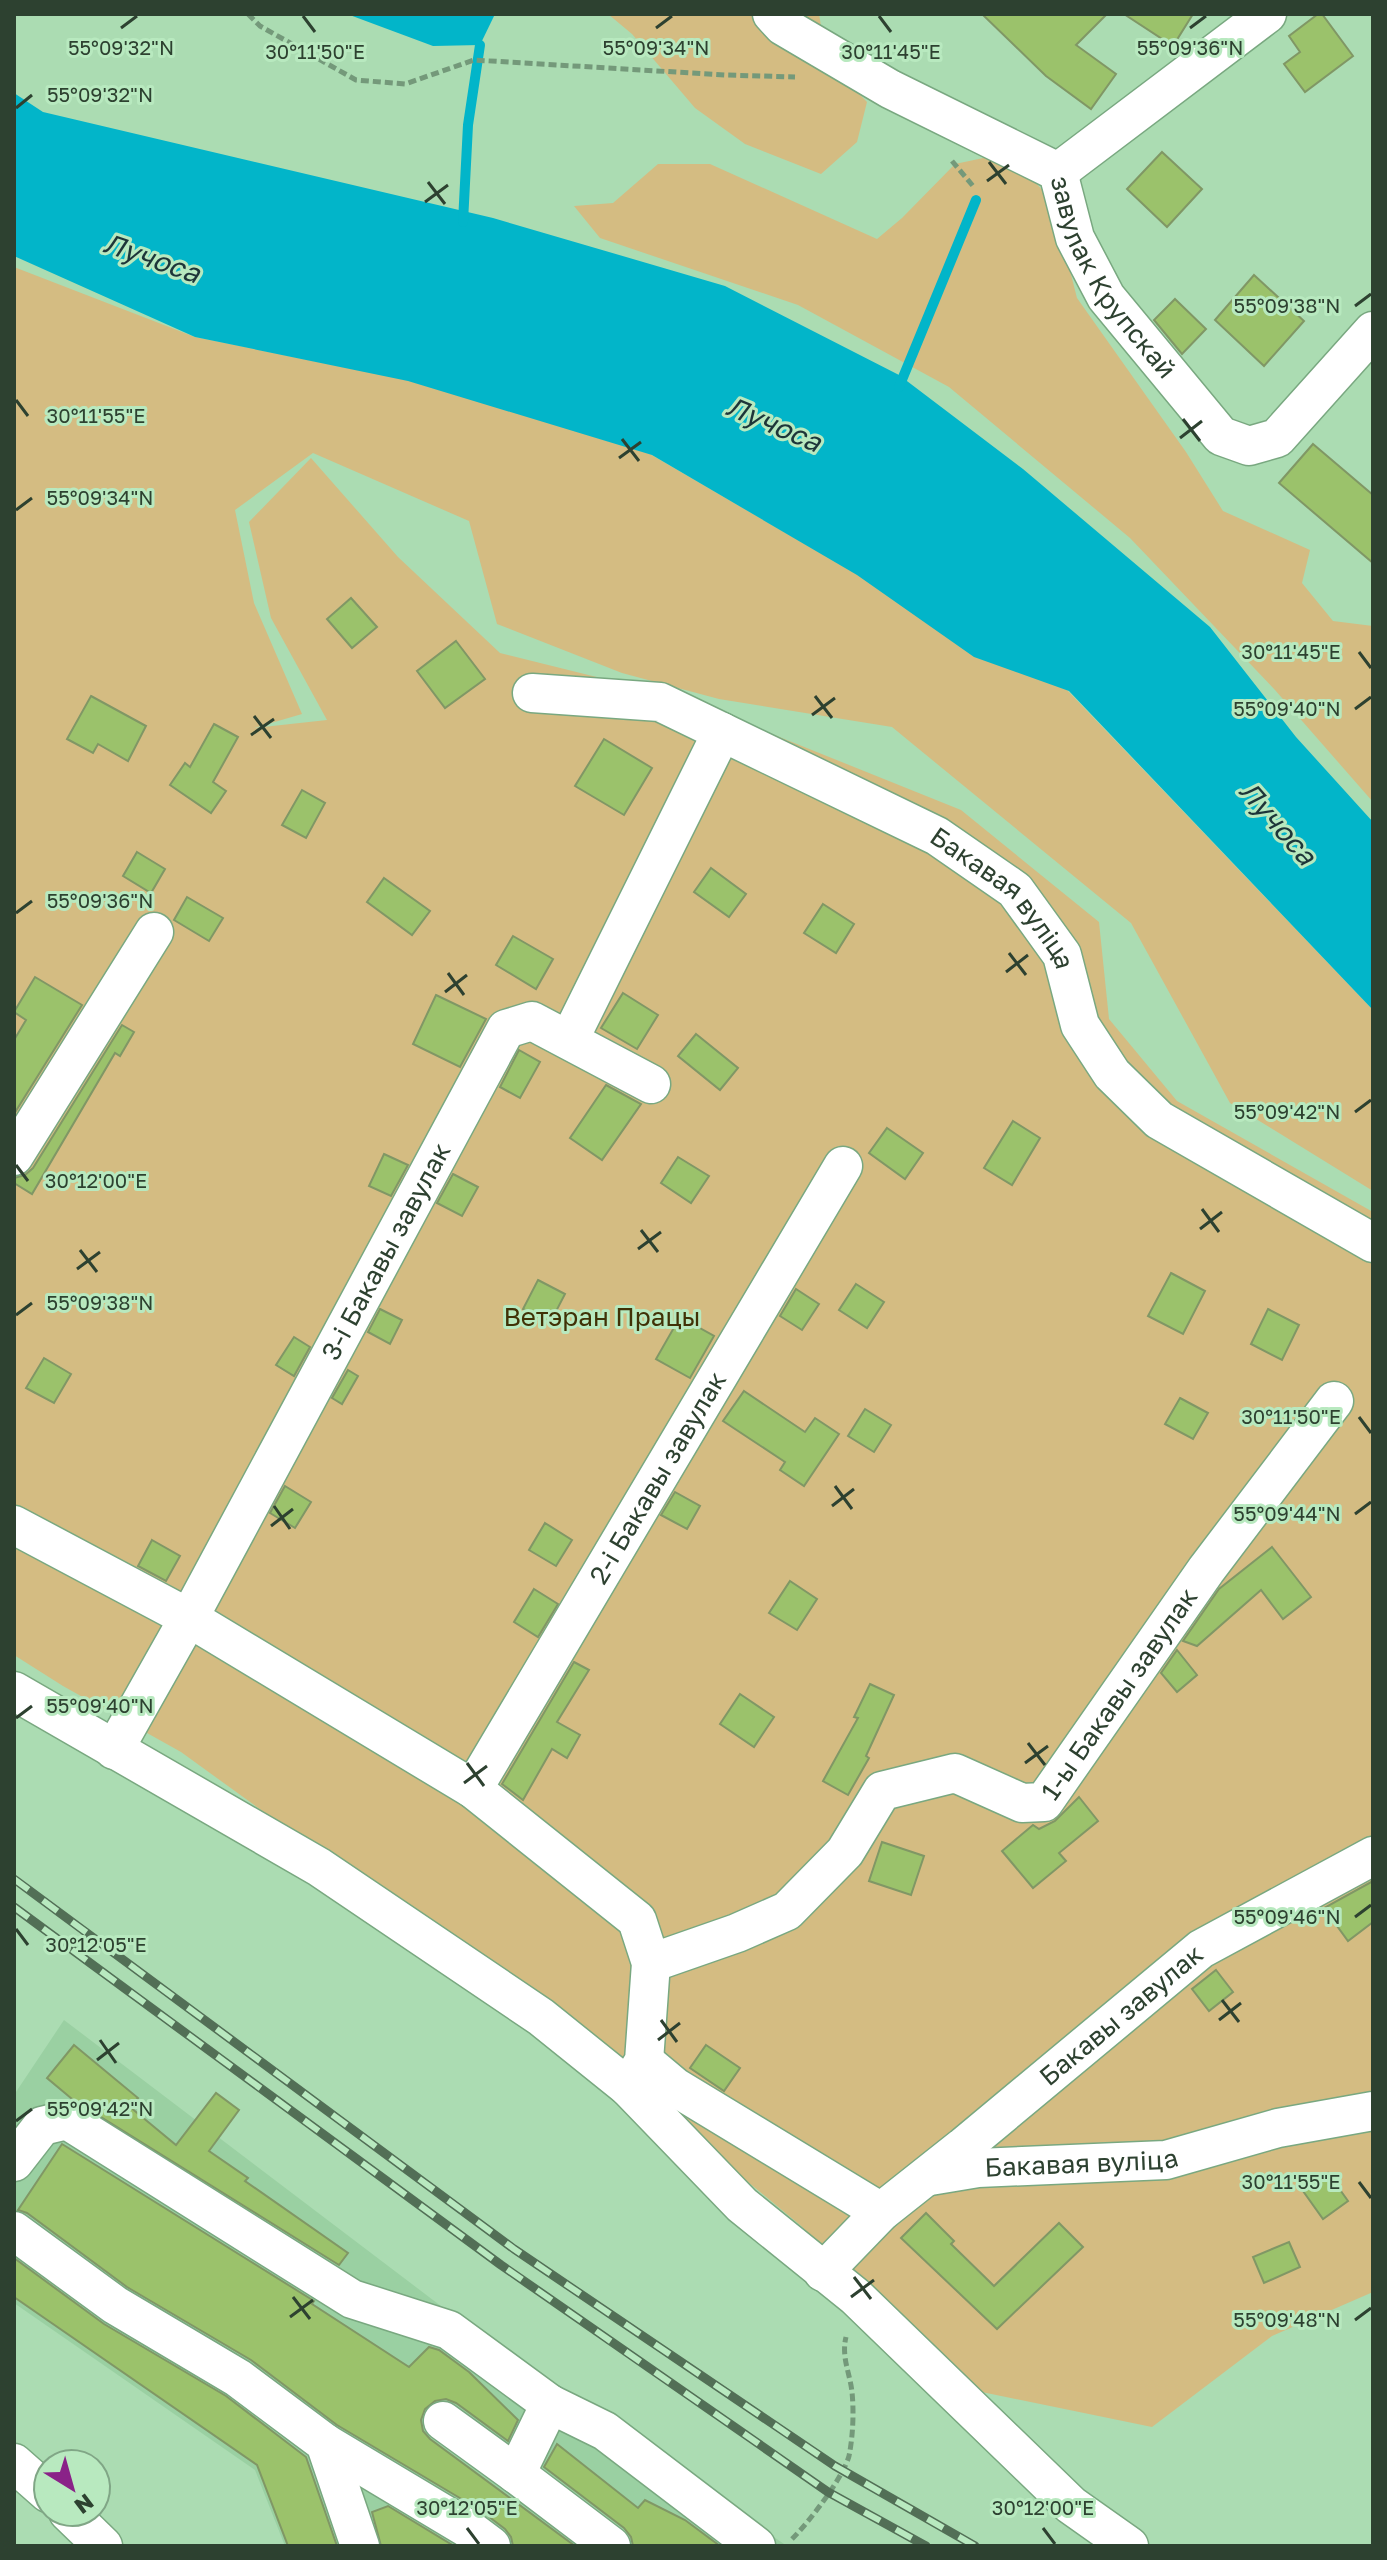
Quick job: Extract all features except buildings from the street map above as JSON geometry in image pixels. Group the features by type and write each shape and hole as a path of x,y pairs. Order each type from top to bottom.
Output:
{"street":[{"name":"завулак Крупскай","path":"772,14 783,26 890,89 1058,172 1075,238 1106,297 1221,436 1249,446 1277,438 1373,331"},
{"path":"1058,172 1267,14"},
{"name":"Бакавая вуліца","path":"532,693 660,702 937,836 1015,890 1062,955 1080,1025 1112,1074 1159,1120 1373,1243"},
{"path":"569,1040 722,732"},
{"path":"14,1156 154,932"},
{"name":"3-і Бакавы завулак","path":"114,1750 189,1618 506,1029 532,1021 651,1084"},
{"name":"2-і Бакавы завулак","path":"473,1789 843,1166"},
{"name":"1-ы Бакавы завулак","path":"651,1963 737,1933 787,1911 845,1852 882,1791 955,1773 1022,1803 1044,1802 1206,1570 1334,1401"},
{"path":"14,1525 189,1618 473,1789 637,1920 651,1963 636,2074 742,2205 856,2297 1071,2505 1129,2546"},
{"path":"14,1691 319,1867 541,2017 636,2074 675,2087 881,2212"},
{"name":"Бакавы завулак","path":"927,2177 1201,1949 1373,1856"},
{"name":"Бакавая вуліца","path":"823,2272 881,2212 927,2177 978,2168 1166,2160 1278,2128 1373,2111"},
{"path":"14,2162 42,2126 67,2120 352,2299 449,2330 550,2404 605,2431 756,2546"},
{"path":"14,2231 115,2305 238,2378 325,2443 478,2540"},
{"path":"516,2474 550,2404"},
{"path":"443,2421 611,2546"},
{"path":"325,2443 360,2546"},
{"path":"14,2463 32,2479"},
{"path":"84,2528 103,2546"}],"path":[{"path":"248,14 260,26 356,80 405,84 474,60 799,77"},
{"path":"785,2546 816,2510 848,2459 852,2392 843,2350 856,2297"}],"shaded area":[{"path":"64,2020 487,2341 787,2546 285,2546 255,2470 14,2303 14,2095"}],"green space":[{"path":"608,14 819,14 827,61 867,102 857,142 821,174 745,144 695,108 632,34"},
{"path":"1007,153 1052,200 1077,298 1186,452 1223,511 1310,550 1302,583 1333,621 1373,626 1373,802 1275,690 1130,538 949,387 798,305 600,238 574,206 613,203 658,164 710,164 877,239 955,164"},
{"name":"Ветэран Працы","path":"14,267 195,337 412,381 650,454 858,575 1067,690 1373,1010 1373,1191 1230,1103 1131,923 892,727 719,699 622,673 497,624 469,521 313,453 235,510 254,603 302,714 254,728 327,720 271,618 249,522 311,458 398,557 500,653 685,699 961,810 1099,922 1109,1019 1177,1101 1373,1212 1373,2292 1272,2336 1152,2427 972,2390 800,2225 655,2105 359,1881 181,1752 14,1655"}],"water":[{"path":"347,14 495,14 480,45 433,46"},
{"name":"Лучоса","path":"14,93 43,112 493,218 725,286 899,375 1023,469 1210,627 1296,737 1373,822 1373,1010 1069,691 974,657 857,575 652,455 408,381 195,337 14,256"}],"waterway":[{"path":"463,222 468,125 480,45"},
{"path":"899,387 976,200"}],"railway":[{"path":"14,1879 514,2249 835,2466 975,2546"},
{"path":"14,1907 501,2265 828,2492 926,2546"}]}
